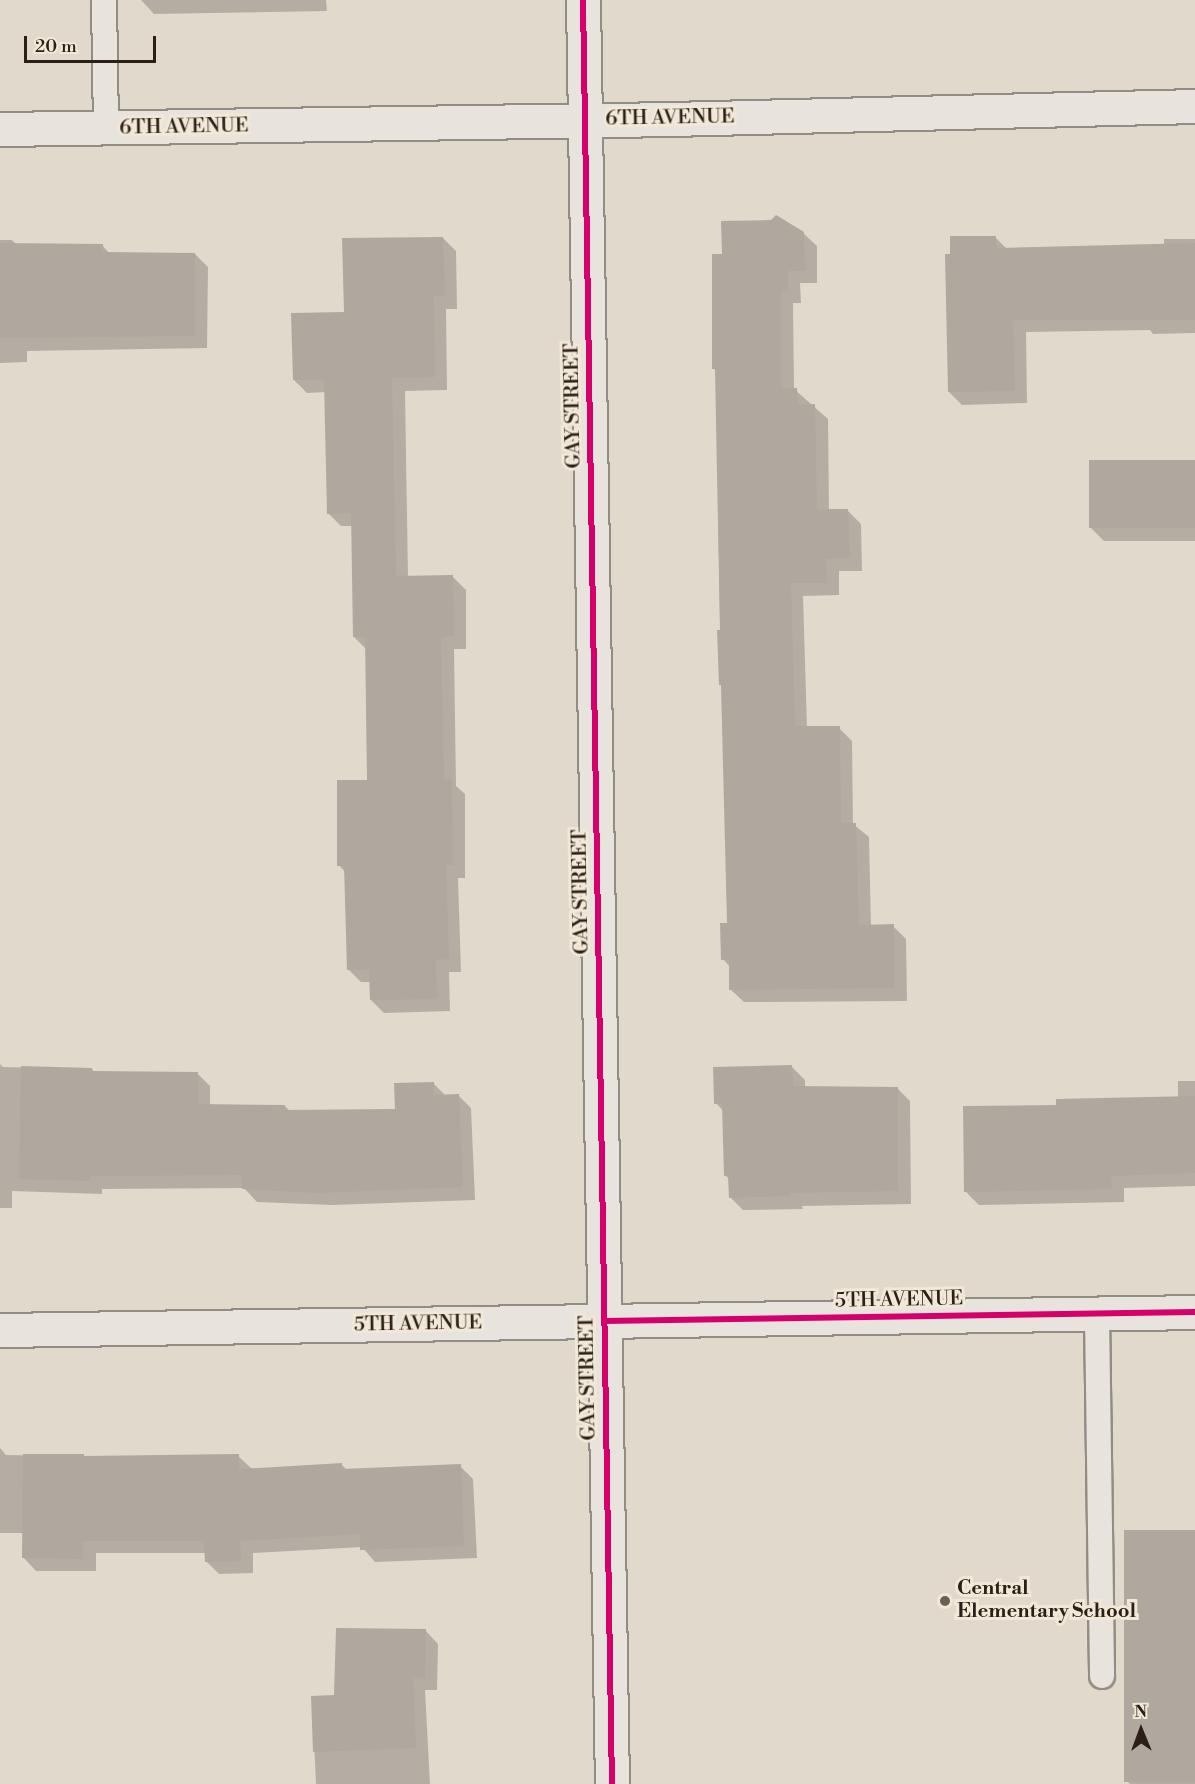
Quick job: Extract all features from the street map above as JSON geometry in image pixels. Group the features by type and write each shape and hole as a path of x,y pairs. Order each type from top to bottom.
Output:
{"street":[{"name":"GAY STREET","path":"583,0 612,1784"},
{"name":"6TH AVENUE","path":"0,129 585,120 1195,106"},
{"name":"5TH AVENUE","path":"0,1330 1195,1312"}],"lane":[{"path":"104,0 106,128"},
{"path":"1097,1314 1102,1676"}],"building":[{"path":"776,215 804,232 805,271 788,271 788,291 781,291 781,388 797,388 798,405 815,404 817,509 848,509 850,558 826,559 827,583 791,583 795,726 840,726 841,823 856,823 859,925 894,924 894,988 729,990 729,960 721,960 720,923 727,923 721,685 719,685 717,630 720,630 715,369 712,369 712,254 722,254 721,221 771,220"},
{"path":"950,236 996,236 996,248 1195,243 1195,320 1013,320 1015,391 948,392 945,254 950,254"},
{"path":"443,237 445,296 434,296 435,377 392,378 396,576 453,575 454,636 441,637 444,780 452,780 453,865 446,865 449,959 436,960 437,999 370,1000 369,970 347,970 344,866 337,866 337,780 367,780 365,637 353,637 351,513 327,514 324,380 293,380 291,313 344,312 342,238"},
{"path":"0,243 103,244 103,252 195,253 195,336 0,338"},
{"path":"1089,460 1195,460 1195,528 1089,528"},
{"path":"792,1065 793,1086 898,1087 898,1191 790,1193 790,1196 729,1198 728,1176 724,1176 722,1104 714,1104 713,1067"},
{"path":"21,1066 92,1068 92,1071 198,1072 198,1104 285,1105 285,1110 395,1109 394,1083 434,1082 434,1095 459,1094 463,1187 318,1193 242,1189 242,1175 90,1176 90,1181 19,1179"},
{"path":"1195,1096 1195,1173 1111,1176 1112,1189 964,1192 963,1106 1056,1105 1056,1099"},
{"path":"23,1454 84,1454 84,1456 239,1454 239,1469 342,1463 342,1469 461,1464 464,1546 360,1550 360,1534 240,1541 241,1561 205,1562 204,1541 83,1541 83,1559 22,1558"},
{"name":"Central Elementary School","path":"1124,1530 1195,1530 1195,1782 1124,1782"},
{"path":"336,1628 426,1629 425,1678 413,1677 416,1748 313,1752 311,1696 334,1695"}],"cycle path":[{"path":"583,0 612,1784"},
{"path":"604,1321 1195,1312"}],"place":[{"name":"Central Elementary School","path":"945,1601"}]}
